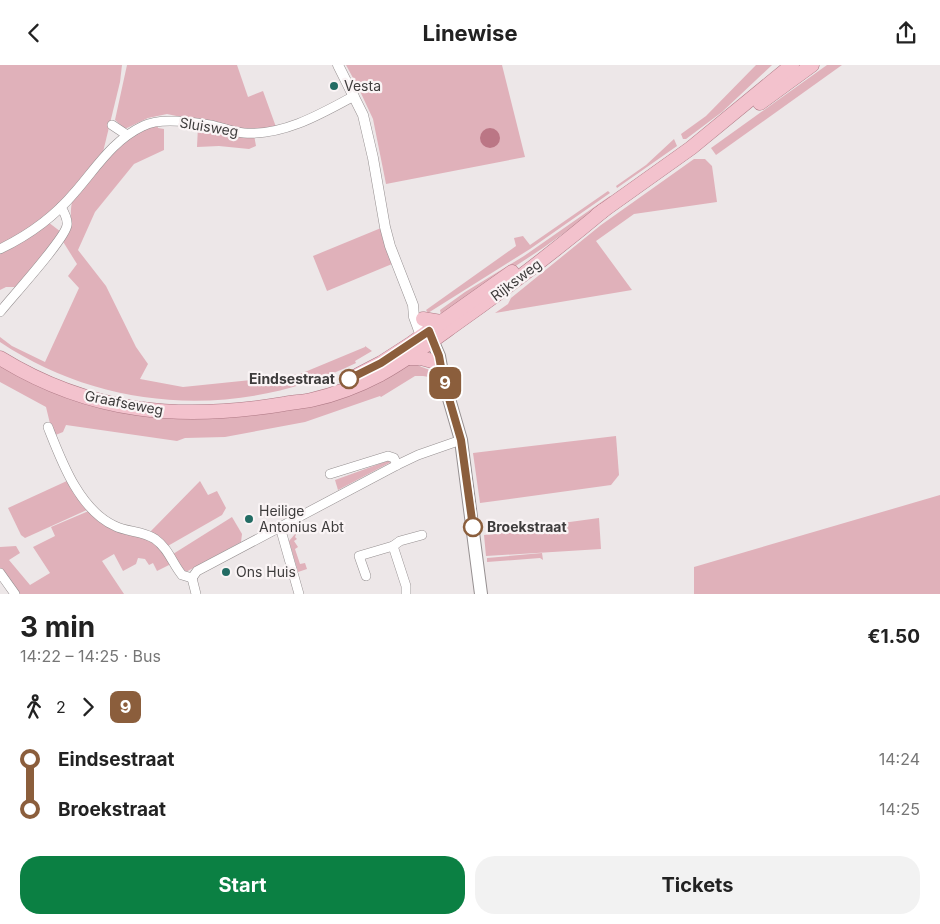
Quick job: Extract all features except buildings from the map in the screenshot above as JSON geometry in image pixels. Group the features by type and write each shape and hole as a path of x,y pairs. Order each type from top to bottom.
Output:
{"main road":[{"name":"Rijksweg","path":"691,148 792,65"},
{"name":"Rijksweg","path":"426,334 812,65"},
{"name":"Rijksweg","path":"426,334 536,266 604,210"},
{"name":"Graafseweg","path":"0,358 73,393 106,403 169,413 216,413 264,408 310,400 331,394 380,374 408,358 426,334"},
{"name":"Graafseweg","path":"285,403 360,374 426,334"},
{"path":"426,334 432,361 443,378"},
{"path":"426,334 439,356 443,378 461,440 481,594"},
{"path":"408,358 422,358 432,361"}],"street":[{"path":"338,65 363,115 390,246 413,305 414,317 426,334"},
{"name":"Sluisweg","path":"0,249 33,230 61,207 104,157 127,135 144,125 164,122 187,122 211,125 243,133 272,131 329,110 354,96"},
{"path":"112,125 127,135"},
{"path":"0,312 58,242 67,228 67,221 61,207"},
{"path":"413,305 419,312 426,334"},
{"path":"48,427 66,471 79,493 94,510 114,526 155,539 166,549 182,575 192,578"},
{"path":"196,594 192,578 197,571 397,465 418,455 461,440"},
{"path":"330,474 388,456 394,458 397,465"},
{"path":"280,527 299,594"},
{"path":"366,576 359,556 422,535"},
{"path":"393,546 406,586 406,594"},
{"path":"2,578 15,594"}],"shaded area":[{"path":"0,65 122,65 120,82 103,152 63,202 39,222 0,245"},
{"path":"127,65 237,65 248,97 263,91 276,127 243,130 167,114 148,118 124,128 115,120"},
{"path":"346,65 502,65 525,157 386,184 373,119"},
{"path":"756,65 772,65 722,112 686,139 683,139 681,134 706,116"},
{"path":"827,65 842,65 716,155 711,148"},
{"path":"157,123 158,128 164,129 164,150 134,164 95,212 78,250 106,286 136,347 148,364 140,379 183,387 272,378 300,374 365,346 372,351 355,361 356,363 312,381 267,393 221,400 175,400 129,395 84,383 41,366 0,342 0,337 12,346 45,362 79,288 68,276 77,264 62,240 71,225 72,202 105,161 130,137"},
{"path":"198,126 254,135 256,146 249,149 219,146 197,147"},
{"path":"486,128 494,128 500,134 500,142 494,148 486,148 480,142 480,134"},
{"path":"674,139 677,146 617,188 616,186 646,165"},
{"path":"694,159 705,159 712,166 717,202 634,214 596,241 632,290 495,313 601,225"},
{"path":"608,191 610,193 530,249 428,313 426,310 516,246 514,238 523,236 530,245"},
{"path":"610,196 610,200 543,248 441,315 440,310 465,292 524,256"},
{"path":"48,222 61,232 17,287 6,287 0,290 0,252"},
{"path":"381,228 392,264 327,291 313,256"},
{"path":"414,362 428,369 435,378 415,376 381,397 305,422 225,437 185,438 177,441 66,425 63,432 53,436 46,407 0,382 0,365 58,392 243,415"},
{"path":"616,436 619,475 611,485 480,503 473,453"},
{"path":"390,460 393,461 338,490 335,480"},
{"path":"69,480 89,509 25,538 21,535 8,508"},
{"path":"200,481 208,495 217,491 226,508 222,515 166,547 151,531"},
{"path":"940,495 940,594 694,594 694,567"},
{"path":"91,510 151,540 158,545 171,564 157,571 153,563 149,565 145,559 138,558 136,564 123,571 114,554 102,561 124,594 20,594 0,568 0,547 16,546 20,553 9,560 30,585 50,573 33,547 55,536 51,527"},
{"path":"232,517 242,534 241,542 184,573 173,554"},
{"path":"599,518 601,549 486,556 484,535 556,528 555,524"},
{"path":"301,522 304,529 300,529 299,533 297,532 295,537 297,539 294,541 298,547 295,549 300,564 305,563 307,569 298,572 289,541 296,533 296,525"},
{"path":"542,553 543,560 540,558 487,562 487,558"}],"bus line":[{"name":"9","path":"349,379 381,363 429,331 439,356 443,378 461,440 473,527"}],"place":[{"name":"Vesta","path":"334,86"},
{"name":"Eindsestraat","path":"349,379"},
{"name":"Heilige Antonius Abt","path":"249,519"},
{"name":"Broekstraat","path":"473,527"},
{"name":"Ons Huis","path":"226,572"}]}
